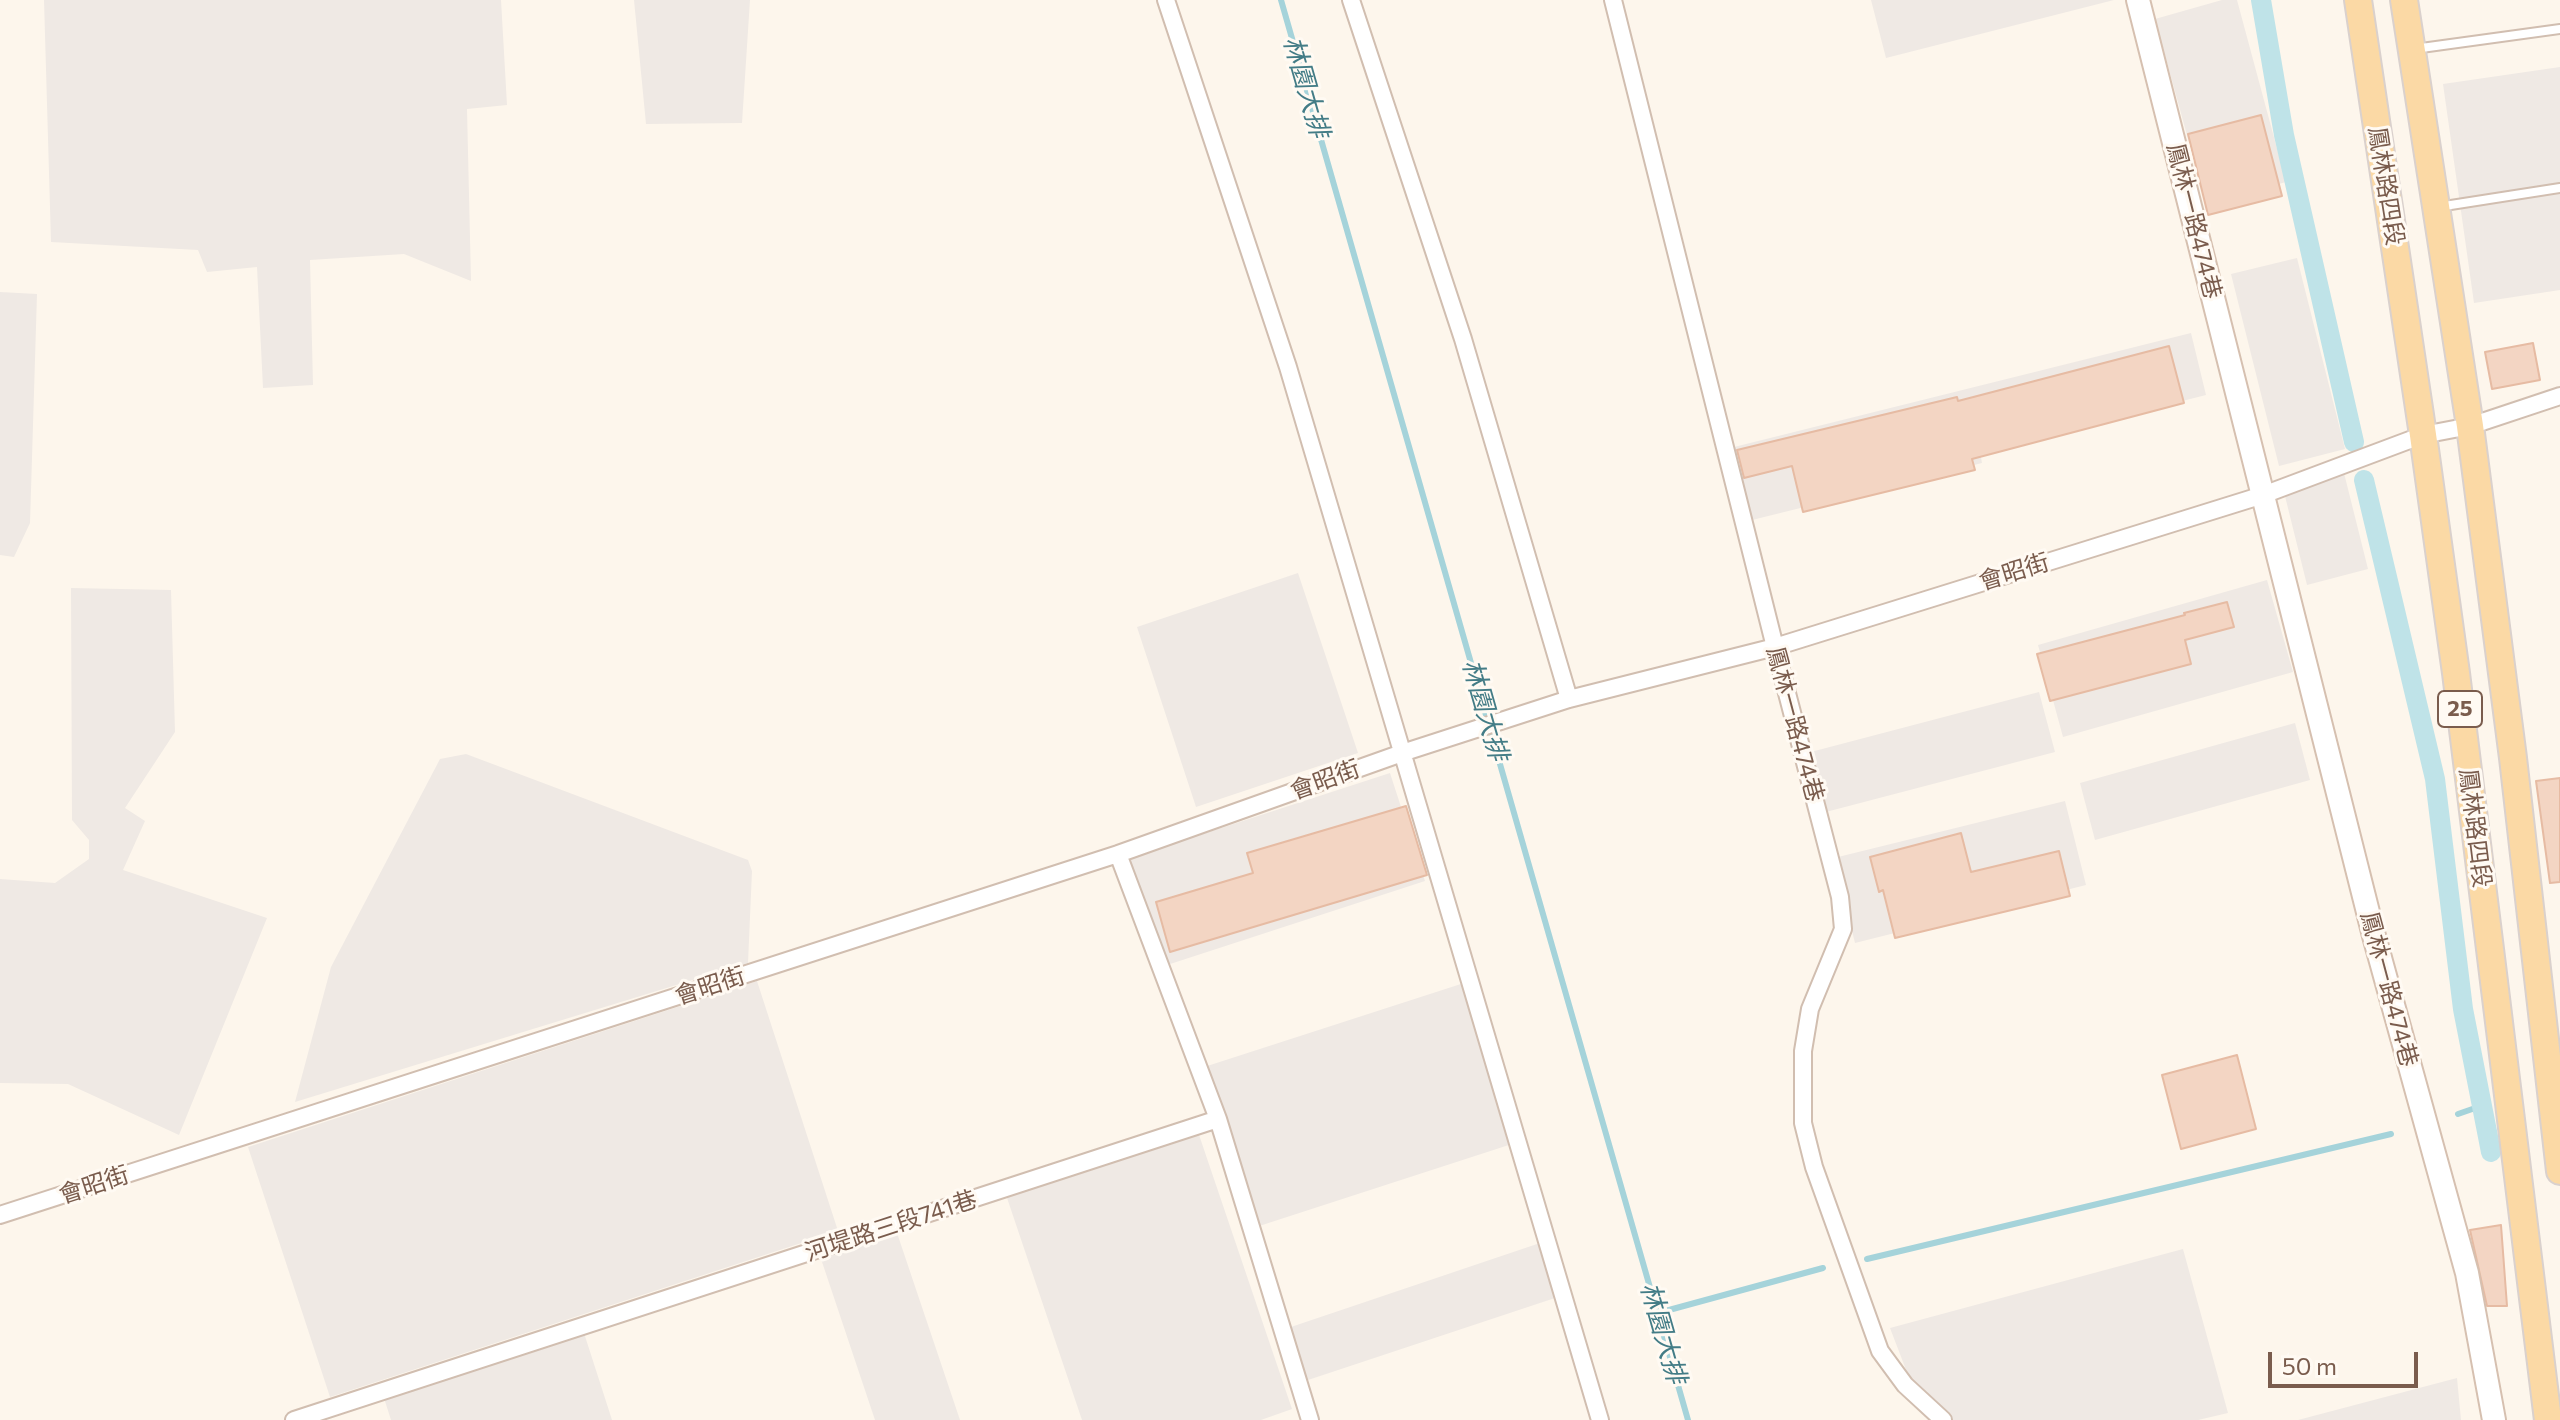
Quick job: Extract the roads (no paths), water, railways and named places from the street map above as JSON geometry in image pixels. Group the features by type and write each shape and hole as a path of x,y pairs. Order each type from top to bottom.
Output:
{"main road":[{"name":"鳳林路四段","path":"2358,0 2456,673 2548,1420"},
{"name":"鳳林路四段","path":"2404,0 2470,426 2513,758 2560,1171"}],"street":[{"path":"1166,0 1288,367 1410,750 1600,1420"},
{"path":"1351,0 1463,339 1562,702"},
{"name":"鳳林一路474巷","path":"1613,0 1840,897 1843,929 1810,1009 1803,1051 1803,1123 1814,1167 1880,1351 1905,1385 1943,1420"},
{"name":"鳳林一路474巷","path":"2138,0 2374,936 2467,1273 2494,1420"},
{"name":"會昭街","path":"0,1215 1118,854 1410,750 1562,702 1775,647 2263,495 2423,435 2470,426 2560,396"},
{"path":"1118,854 1218,1119 1310,1420"},
{"name":"河堤路三段741巷","path":"294,1420 1218,1119"}],"lane":[{"path":"2411,50 2560,29"},
{"path":"2436,208 2560,188"}],"waterway":[{"name":"林園大排","path":"1281,0 1688,1420"},
{"path":"2261,0 2284,135 2354,442"},
{"path":"2364,480 2435,779 2463,1009 2491,1152"},
{"path":"2458,1114 2481,1106"},
{"path":"1867,1259 2391,1134"},
{"path":"1658,1313 1823,1268"}]}
